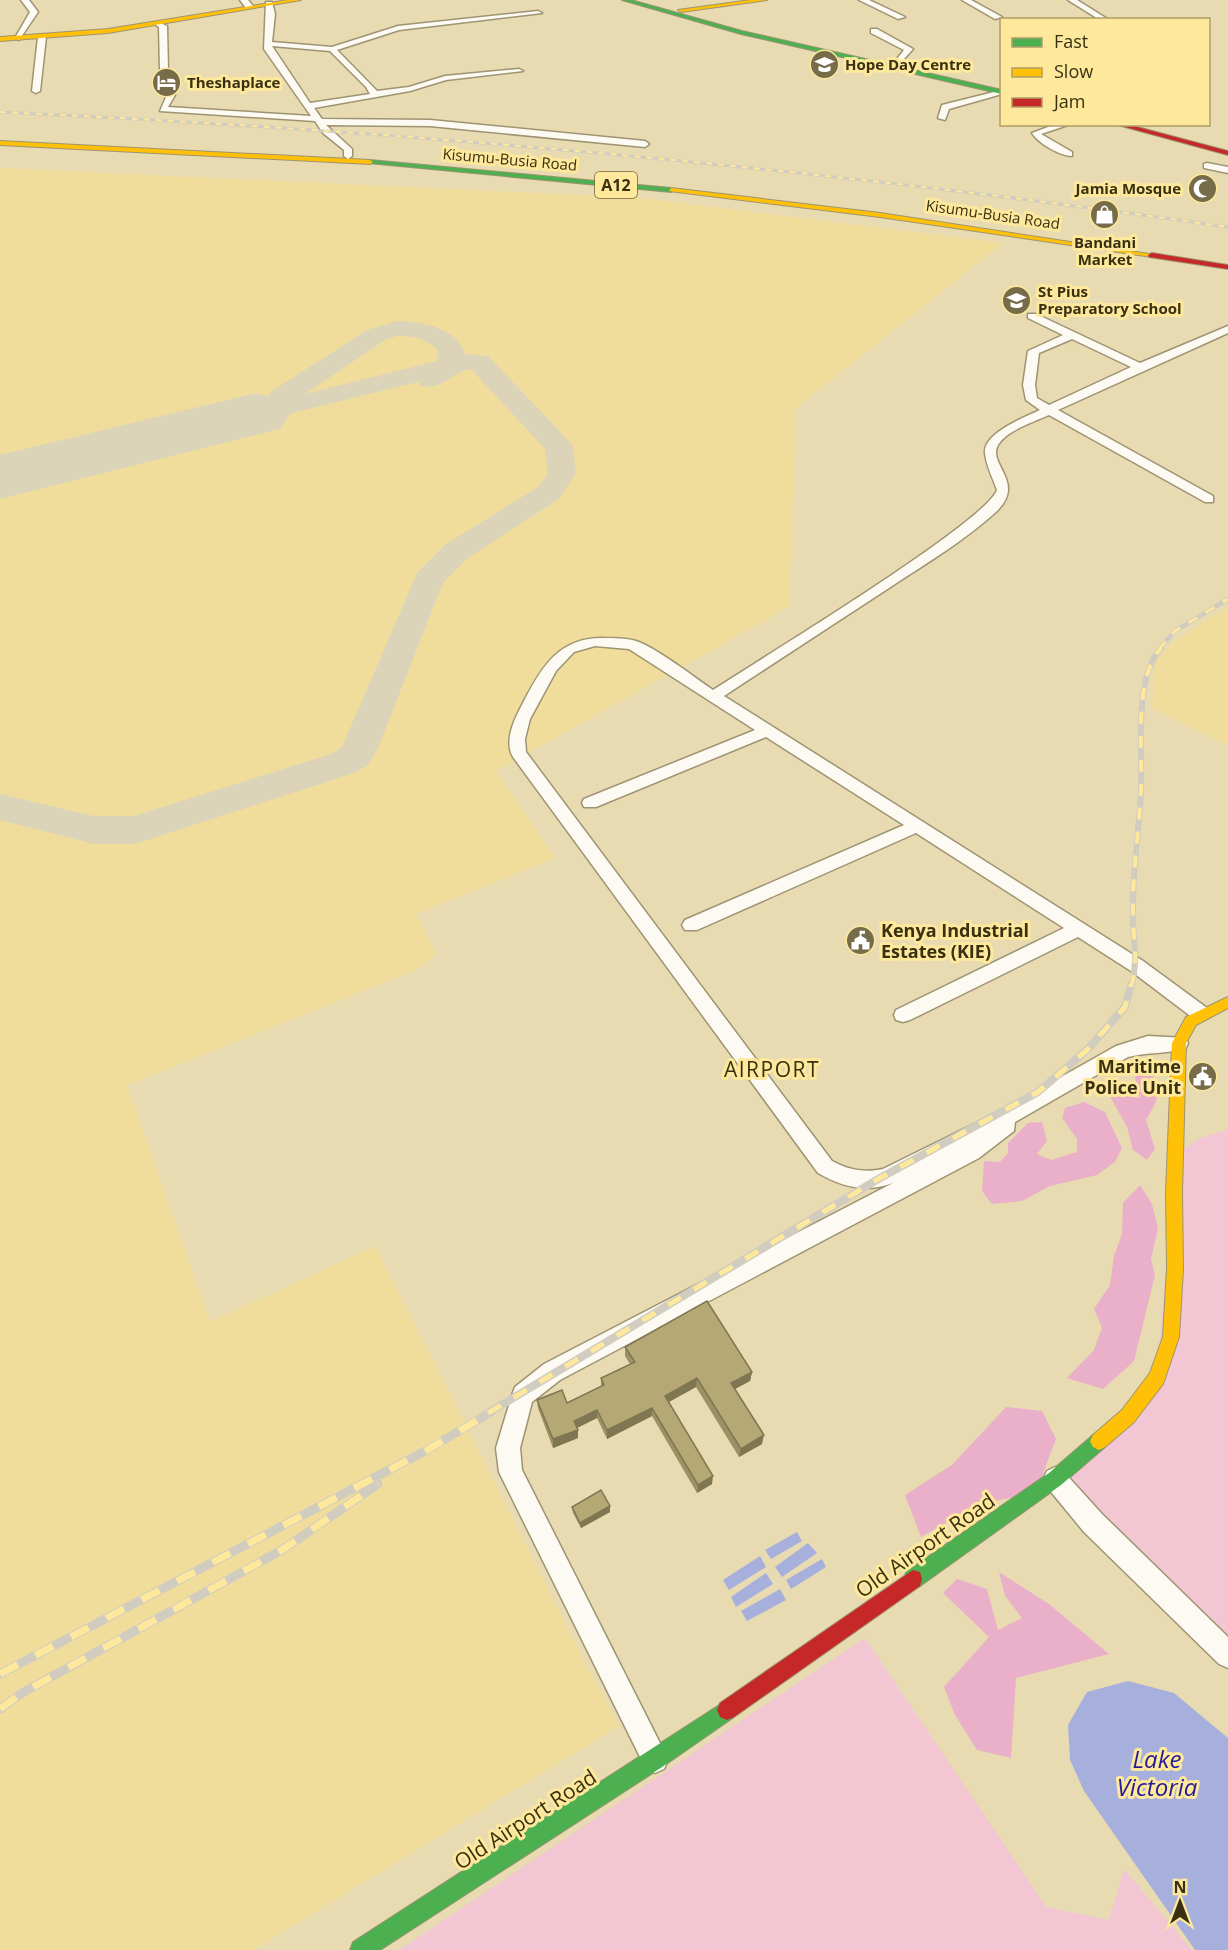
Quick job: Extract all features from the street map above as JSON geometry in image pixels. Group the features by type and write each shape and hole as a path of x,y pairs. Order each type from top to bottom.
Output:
{"main road":[{"path":"0,39 42,37 158,24 246,3 269,4 298,0"},
{"path":"625,0 750,34 1000,92"},
{"path":"666,11 764,0"},
{"path":"1125,126 1228,153"},
{"name":"Kisumu-Busia Road","path":"0,137 348,156 604,178 753,194 1020,228 1228,261"},
{"name":"Kisumu-Busia Road","path":"0,143 297,157 651,188 1014,233 1228,267"},
{"name":"Old Airport Road","path":"361,1950 655,1760 1055,1479 1128,1416 1157,1378 1171,1337 1175,1269 1174,1192 1179,1043 1183,1029 1200,1013 1228,1002"}],"street":[{"path":"19,38 34,12 25,0"},
{"path":"863,0 901,17"},
{"path":"966,0 998,16"},
{"path":"1072,0 1103,18"},
{"path":"269,4 271,14 268,48 287,72 307,106 326,131 348,149 348,156"},
{"path":"270,44 332,49 417,25 538,14"},
{"path":"158,24 163,26 164,70 171,95 163,109 319,121 430,123 645,144"},
{"path":"874,31 909,49 892,67"},
{"path":"36,91 42,37"},
{"path":"332,49 375,94"},
{"path":"307,106 410,89 446,78 519,71"},
{"path":"942,118 945,107 1000,92"},
{"path":"1060,126 1036,133 1039,138 1070,154"},
{"path":"1207,166 1228,170"},
{"path":"1032,316 1139,367"},
{"path":"714,696 943,546 991,509 1000,499 1003,490 991,453 992,445 1005,432 1139,367 1228,329"},
{"path":"1072,335 1038,348 1032,355 1029,385 1032,400 1140,463 1209,499"},
{"path":"1179,1043 1148,1044 1123,1051 1015,1113 886,1177 863,1182 842,1178 825,1167 518,753 516,741 520,728 552,662 567,650 584,643 610,641 633,645 1137,966 1200,1013"},
{"path":"590,803 766,731"},
{"path":"691,925 918,826"},
{"path":"903,1015 1079,929"},
{"path":"655,1760 511,1472 508,1448 523,1395 552,1372 972,1152 1006,1126 1015,1113"},
{"path":"1055,1479 1108,1539 1228,1655"}],"shaded area":[{"path":"0,168 642,198 1003,243 796,408 789,607 496,771 555,858 416,914 436,954 416,970 127,1085 210,1322 375,1246 619,1726 253,1950 0,1950"},
{"path":"1228,606 1228,745 1152,708 1155,663 1169,645"},
{"path":"1145,1065 1155,1079 1158,1092 1146,1120 1155,1149 1147,1160 1133,1150 1127,1127 1108,1093 1140,1098 1135,1077"},
{"path":"1084,1102 1105,1112 1122,1148 1115,1162 1097,1175 1050,1186 1022,1201 992,1204 982,1191 984,1161 1000,1162 1008,1153 1008,1143 1028,1123 1042,1122 1047,1141 1037,1154 1051,1160 1077,1152 1077,1139 1062,1118 1065,1108"},
{"path":"1228,1129 1228,1650 1055,1479 1157,1378 1175,1154 1201,1138"},
{"path":"1140,1185 1152,1204 1158,1229 1151,1259 1155,1275 1134,1361 1103,1389 1067,1378 1094,1350 1102,1328 1094,1309 1110,1285 1114,1256 1122,1234 1123,1203"},
{"path":"1006,1407 1042,1411 1056,1439 1036,1492 977,1505 921,1537 905,1495 952,1465"},
{"path":"999,1572 1049,1604 1109,1654 1016,1678 1011,1758 977,1750 955,1715 944,1687 989,1637 943,1593 957,1579 987,1589 998,1630 1022,1618 1005,1596"},
{"path":"865,1638 1046,1907 1109,1920 1124,1869 1192,1950 399,1950"}],"water":[{"path":"797,1532 802,1541 771,1559 765,1550"},
{"path":"808,1543 817,1553 782,1577 775,1567"},
{"path":"760,1556 766,1567 729,1590 723,1580"},
{"path":"822,1559 826,1567 791,1589 786,1580"},
{"path":"766,1573 773,1584 736,1607 731,1597"},
{"path":"780,1589 786,1600 747,1621 741,1611"},
{"name":"Lake Victoria","path":"1128,1681 1174,1693 1228,1738 1228,1950 1195,1950 1084,1791 1070,1760 1068,1725 1087,1692"}],"building":[{"path":"707,1301 752,1372 731,1383 764,1435 741,1449 697,1378 665,1396 713,1476 698,1485 652,1408 607,1430 597,1410 574,1421 578,1430 553,1439 537,1400 562,1390 567,1403 604,1385 601,1378 635,1362 625,1347"},
{"path":"601,1490 610,1506 580,1523 572,1507"}],"taxiway":[{"path":"282,397 376,335 397,328 413,329 441,339 450,347 452,357 448,367"},
{"path":"0,807 94,830 135,830 344,763 355,756 428,580 457,551 549,493 562,473 559,447 479,362 470,361 448,367"},
{"path":"256,414 448,367"},
{"path":"430,380 448,367"}],"runway":[{"path":"0,477 256,414"}],"railway":[{"path":"0,112 309,130 616,155 922,187 1228,227"},
{"path":"1159,649 1175,631 1228,599"},
{"path":"1131,987 1135,959 1133,899 1141,791 1141,716 1146,678 1152,661 1161,648"},
{"path":"488,1413 880,1178 1038,1092 1087,1050 1125,1007 1131,985"},
{"path":"0,1674 427,1450 491,1412"},
{"path":"0,1709 22,1693 282,1550 378,1484"}],"traffic: fast":[{"path":"625,0 741,32 1000,92"},
{"path":"370,162 671,190"},
{"path":"913,1579 1055,1479 1099,1441"},
{"path":"361,1950 655,1760 727,1710"}],"traffic: slow":[{"path":"0,39 108,31 298,0"},
{"path":"681,10 764,0"},
{"path":"0,143 370,162"},
{"path":"671,190 880,215 1152,255"},
{"path":"1099,1441 1128,1416 1157,1378 1171,1337 1175,1269 1174,1192 1179,1043 1191,1021 1228,1002"}],"traffic: jam":[{"path":"1125,126 1228,153"},
{"path":"1152,255 1228,267"},
{"path":"727,1710 913,1579"}],"place":[{"name":"Hope Day Centre","path":"824,64"},
{"name":"Theshaplace","path":"166,82"},
{"name":"Jamia Mosque","path":"1202,188"},
{"name":"Bandani Market","path":"1105,215"},
{"name":"St Pius Preparatory School","path":"1017,300"},
{"name":"Kenya Industrial Estates (KIE)","path":"860,940"},
{"name":"Maritime Police Unit","path":"1202,1076"}],"district":[{"name":"AIRPORT","path":"772,1069"}]}
